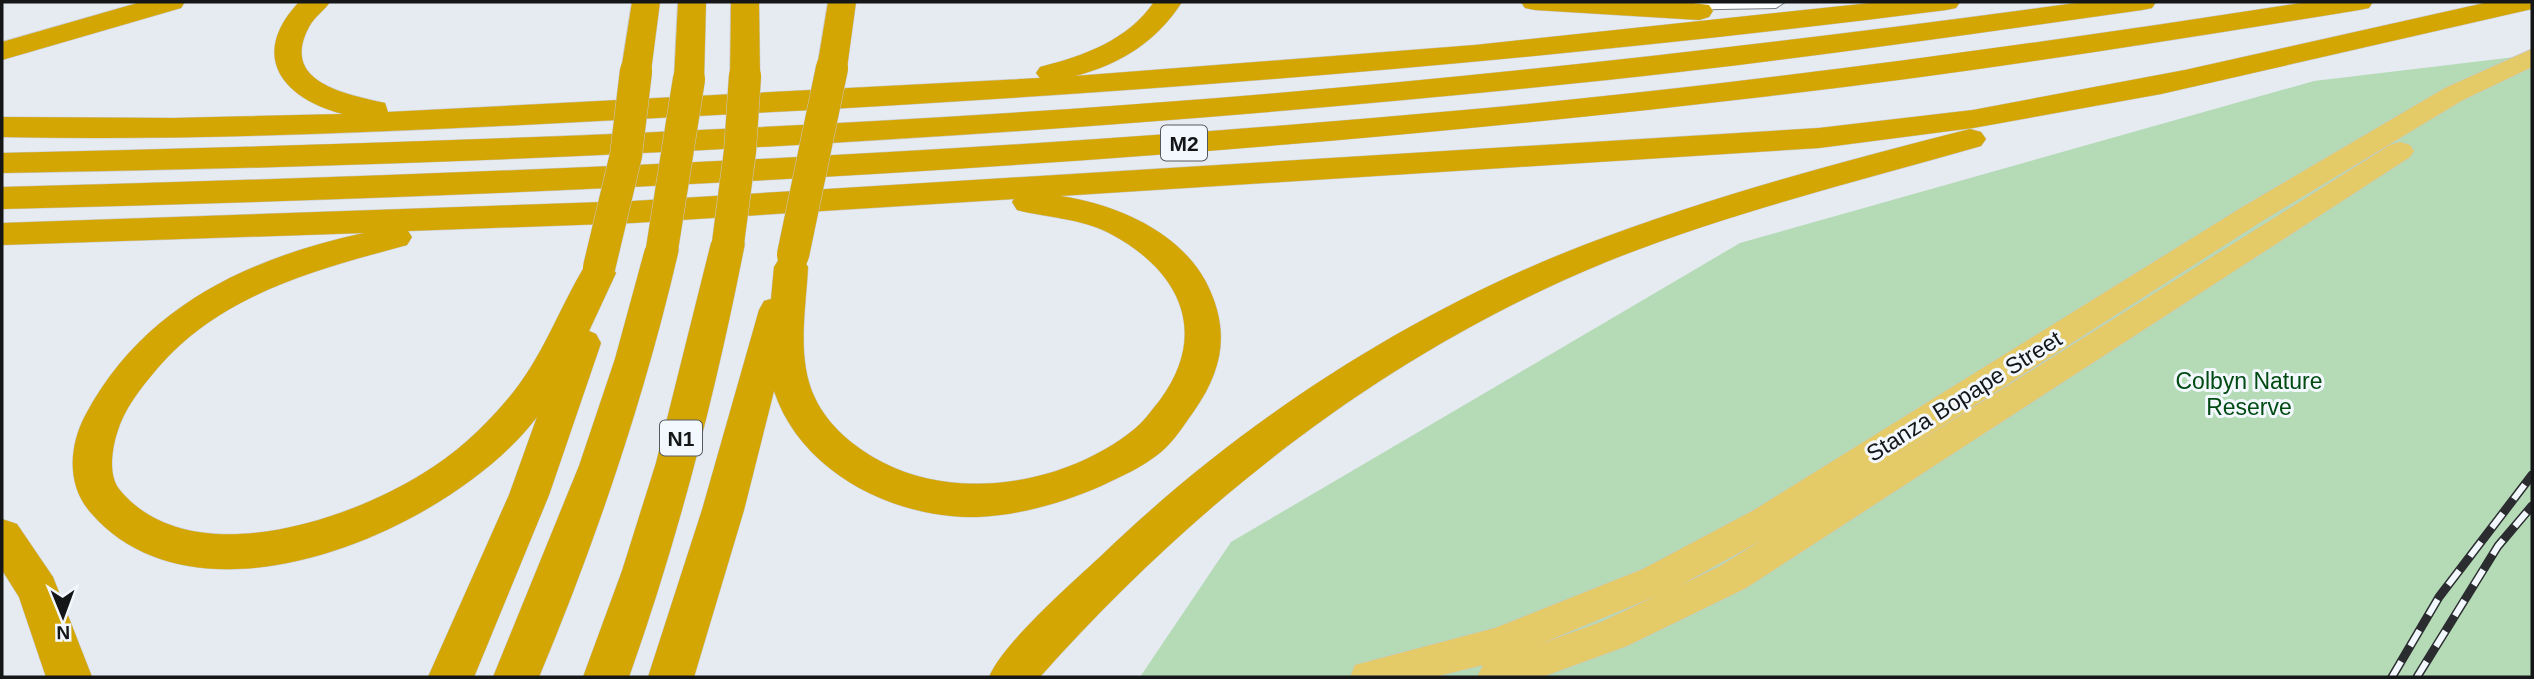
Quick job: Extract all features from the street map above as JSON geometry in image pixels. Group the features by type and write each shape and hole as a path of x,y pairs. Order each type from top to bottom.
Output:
{"highway":[{"path":"2,51 171,2"},
{"path":"316,2 294,28 287,56 301,83 325,98 359,108 410,112 636,109"},
{"path":"633,2 637,69"},
{"path":"451,677 553,432 587,331 626,155 646,2"},
{"path":"516,677 592,493 644,326 662,248 689,79 692,2"},
{"name":"N1","path":"606,677 624,631 666,494 703,355 728,243 740,151 745,76 745,2"},
{"path":"671,677 687,631 792,261 833,64 842,2"},
{"path":"833,64 855,2"},
{"path":"800,101 995,83 1065,70 1107,55 1138,37 1161,15 1168,2"},
{"path":"1535,2 1666,11 1760,11 1887,2"},
{"path":"2,127 267,126 1042,88 1413,59 1946,2"},
{"name":"M2","path":"2,163 538,148 1063,119 1471,86 1669,66 2142,2"},
{"name":"M2","path":"2,198 567,181 853,167 1119,149 1559,110 1728,92 2093,44 2359,2"},
{"path":"2,234 633,212 808,203 1819,138 1973,119 2183,79 2525,2"},
{"path":"1012,677 1066,619 1147,540 1271,437 1415,341 1479,306 1594,254 1708,214 2183,79"},
{"path":"792,261 789,372 795,397 807,421 841,458 865,473 931,496 965,500 1006,498 1074,480 1135,451 1158,431 1189,387 1203,346 1201,308 1195,289 1181,268 1144,235 1103,217 1033,202 808,203"},
{"path":"599,271 560,354 524,407 462,467 394,509 290,544 255,550 206,550 151,538 126,522 103,499 92,463 93,446 110,402 143,359 164,339 196,314 244,286 327,253 406,234 633,212"},
{"path":"2,536 38,590 69,677"}],"main road":[{"name":"Stanza Bopape Street","path":"1369,677 1499,644 1656,580 1767,520 2254,213 2454,94 2532,57"},
{"name":"Stanza Bopape Street","path":"1496,677 1614,634 1733,576 2370,169 2442,124 2532,76"}],"lane":[{"path":"1569,5 1776,2"}],"green space":[{"name":"Colbyn Nature Reserve","path":"2532,55 2532,677 1140,677 1231,542 1740,243 2314,81"}],"railway":[{"path":"2392,677 2439,597 2532,475"},
{"path":"2417,677 2498,546 2532,506"}]}
